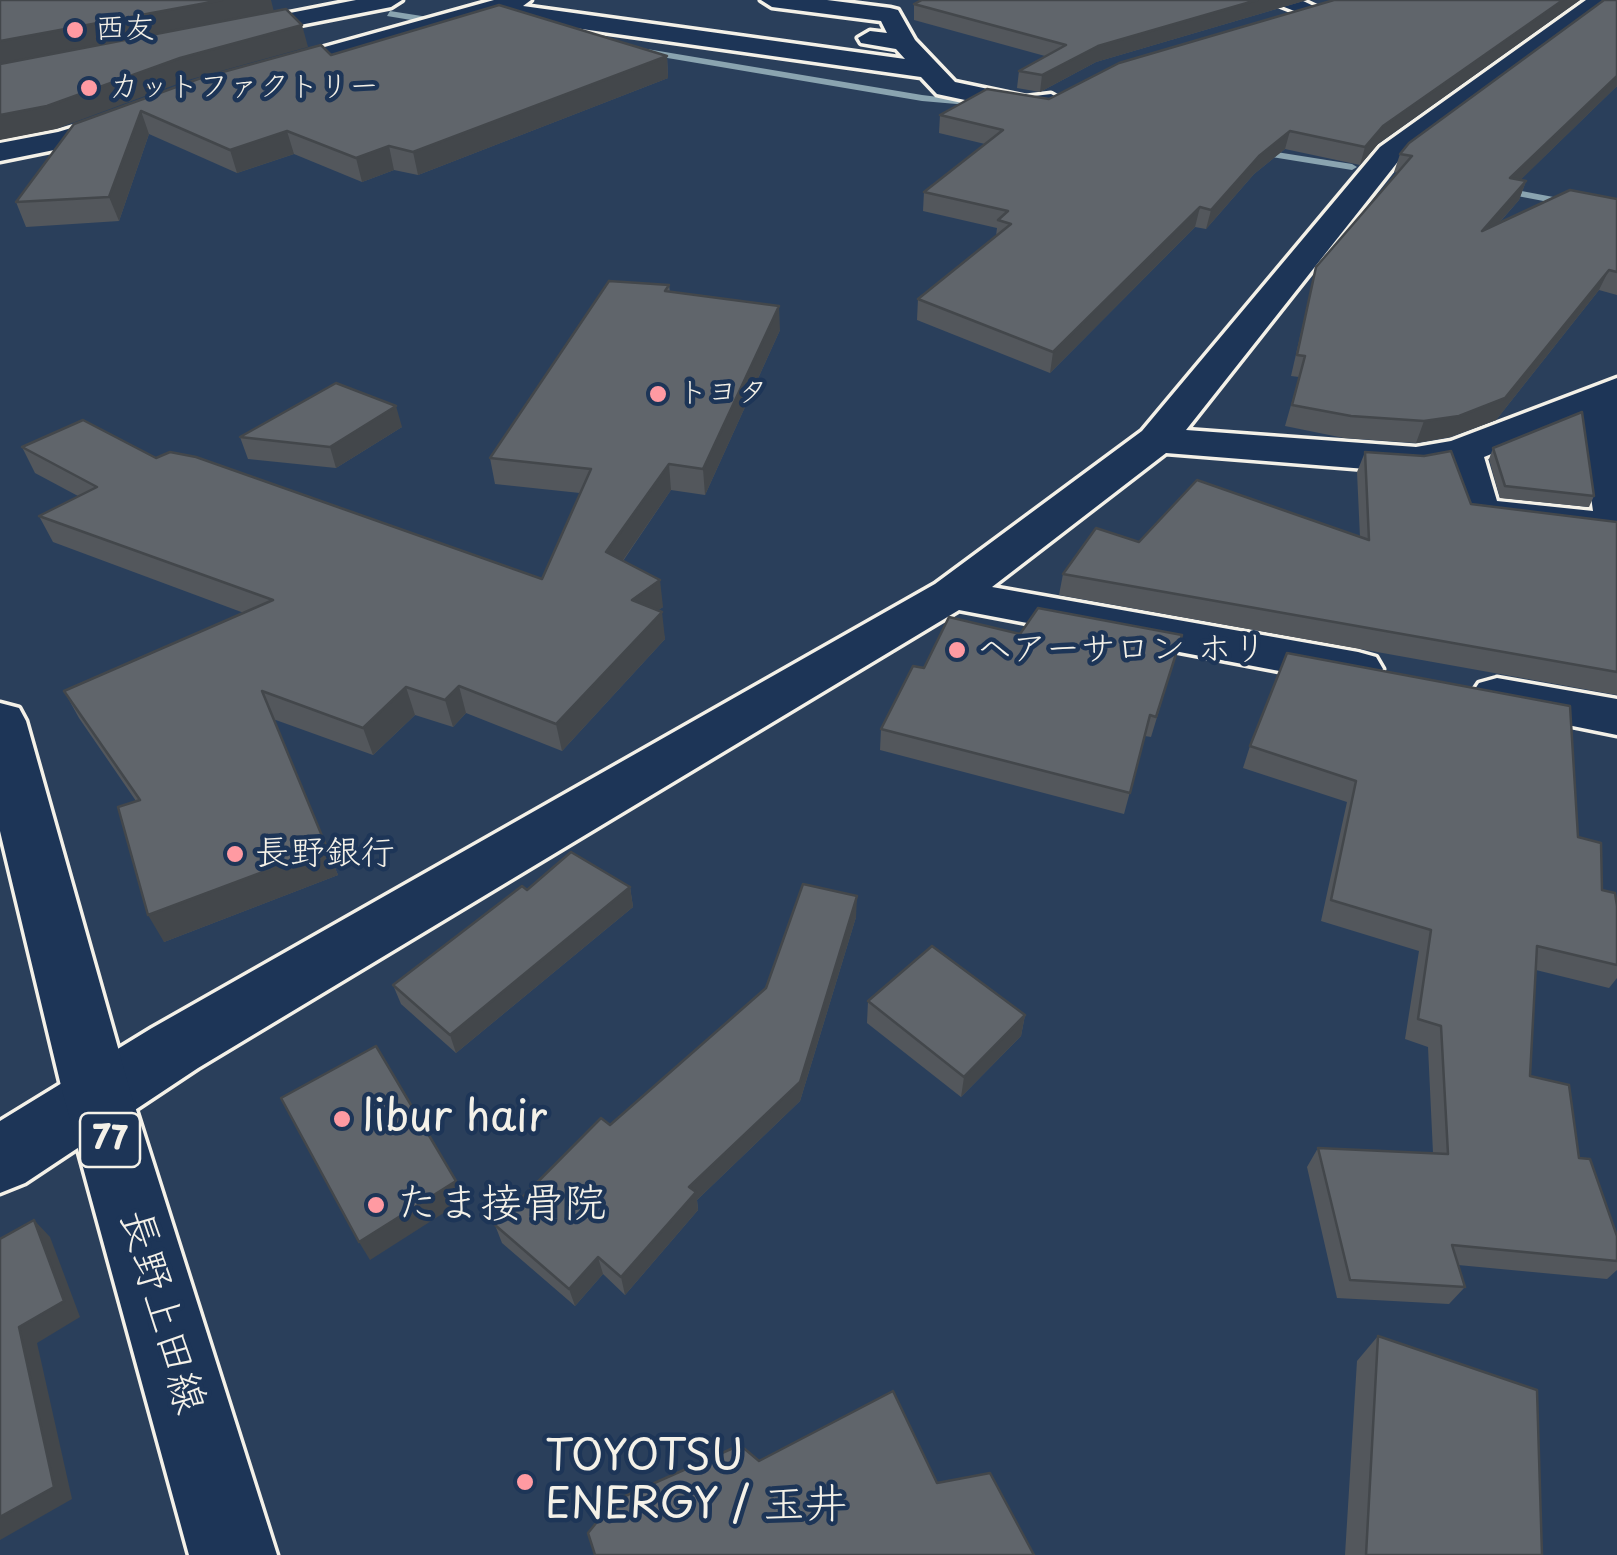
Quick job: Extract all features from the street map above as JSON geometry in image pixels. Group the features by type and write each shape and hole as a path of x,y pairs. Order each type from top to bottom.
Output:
{"street":[{"path":"196,38 391,0"},
{"path":"236,79 520,0"},
{"path":"594,0 904,43"},
{"path":"772,0 890,15 904,43 946,88 1026,105 1046,105 1076,88"},
{"path":"0,1160 97,1094 952,594 1158,440 1390,153 1601,0"},
{"path":"1274,11 1319,7"},
{"path":"486,8 929,70"},
{"path":"0,152 64,140 156,108"},
{"path":"1158,440 1416,460 1462,451 1607,393 1617,527 1478,512 1462,451"},
{"path":"952,594 1402,678"},
{"path":"1460,688 1617,717"},
{"name":"長野上田線","path":"0,721 97,1094 233,1555"}],"building":[{"path":"0,0 222,0 0,41"},
{"path":"922,0 1257,0 1098,46 1042,75 1019,71 1066,45 914,4"},
{"path":"1334,0 1563,0 1383,126 1365,147 1290,131 1259,156 1211,210 1200,207 1053,352 918,299 1011,224 998,220 1008,211 924,192 1003,130 940,115 987,89 1049,99 1119,63"},
{"path":"1604,0 1617,0 1617,76 1510,178 1526,181 1482,231 1570,190 1617,199 1617,272 1609,270 1505,398 1459,416 1424,421 1351,416 1292,405 1305,356 1297,355 1316,267 1412,156 1400,154 1409,143"},
{"path":"499,5 667,56 413,152 389,146 356,158 287,131 230,150 141,111 109,197 16,202 74,124 201,78 321,45 331,55"},
{"path":"286,9 302,25 180,58 47,106 0,115 0,64"},
{"path":"609,281 669,285 665,291 779,306 703,469 669,464 606,552 660,580 632,600 662,612 556,724 459,686 445,700 406,687 363,728 262,691 327,848 148,915 118,807 140,800 64,691 273,600 39,516 97,487 22,447 83,420 156,458 170,452 196,457 542,579 591,469 490,458"},
{"path":"336,383 396,406 330,447 240,437"},
{"path":"1582,412 1594,496 1505,486 1493,448"},
{"path":"1451,451 1471,504 1617,522 1617,672 1063,574 1096,528 1139,542 1197,480 1369,540 1365,452 1424,456"},
{"path":"1038,608 1182,635 1156,717 1150,715 1130,793 881,729 913,666 924,668 949,617 1020,634"},
{"path":"1287,653 1570,706 1578,837 1601,843 1602,890 1615,893 1617,906 1617,965 1537,946 1530,1076 1569,1085 1579,1158 1590,1159 1617,1236 1617,1261 1452,1245 1465,1287 1350,1280 1318,1148 1448,1154 1441,1026 1418,1019 1431,930 1331,900 1356,781 1250,746"},
{"path":"571,852 630,887 450,1035 393,985 522,886 527,890"},
{"path":"803,884 857,896 800,1082 689,1187 696,1192 621,1277 598,1257 569,1289 495,1225 601,1118 610,1125 766,988"},
{"path":"932,946 1025,1015 964,1077 868,1001"},
{"path":"376,1046 456,1181 359,1242 281,1098"},
{"path":"34,1220 64,1301 19,1327 54,1487 0,1517 0,1239"},
{"path":"1378,1336 1537,1390 1542,1555 1366,1555"},
{"path":"893,1391 937,1483 990,1473 1034,1555 595,1555 588,1533 614,1501 740,1445 759,1461"}],"waterway":[{"path":"390,14 447,23"},
{"path":"629,49 922,98 991,104"},
{"path":"1251,151 1352,167"},
{"path":"1495,189 1617,212"}],"place":[{"name":"西友","path":"75,30"},
{"name":"カットファクトリー","path":"89,88"},
{"name":"トヨタ","path":"658,394"},
{"name":"ヘアーサロン ホリ","path":"957,650"},
{"name":"長野銀行","path":"235,854"},
{"name":"libur hair","path":"342,1119"},
{"name":"たま接骨院","path":"376,1205"},
{"name":"TOYOTSU ENERGY / 玉井","path":"525,1482"}]}
